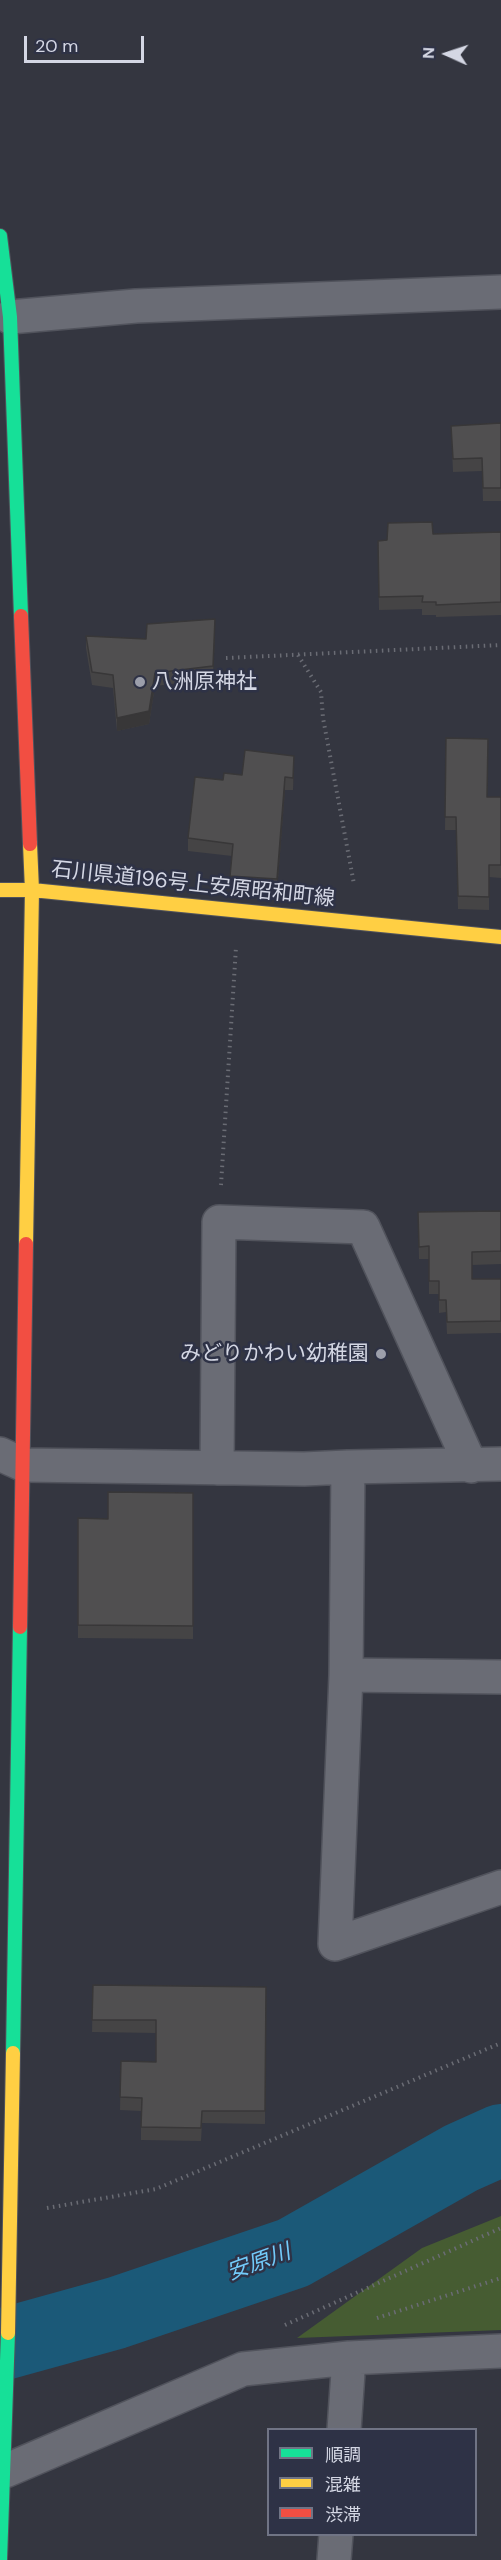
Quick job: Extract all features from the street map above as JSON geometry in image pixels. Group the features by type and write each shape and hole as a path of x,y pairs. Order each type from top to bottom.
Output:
{"main road":[{"name":"石川県道196号上安原昭和町線","path":"0,236 10,317 32,890 501,937"},
{"path":"0,890 32,890 12,1459 10,2214 5,2471 0,2560"}],"street":[{"path":"10,317 136,306 501,292"},
{"path":"12,1459 217,1468 486,1465 363,1227 219,1222 217,1468"},
{"path":"348,1467 345,1675 335,1944 501,1887"},
{"path":"345,1675 501,1677"},
{"path":"5,2471 243,2369 349,2358 501,2351"},
{"path":"344,2428 349,2358"},
{"path":"334,2560 336,2536"}],"path":[{"path":"226,658 501,645"},
{"path":"298,655 321,692 323,718 362,923"},
{"path":"219,1222 238,910"},
{"path":"10,2214 156,2189 501,2043"}],"green space":[{"path":"501,2216 501,2330 297,2338 422,2248"}],"building":[{"path":"501,423 501,488 483,488 482,458 453,459 451,426"},
{"path":"432,522 433,534 501,532 501,602 436,605 436,602 422,602 423,596 379,597 378,541 387,540 388,523"},
{"name":"八洲原神社","path":"215,619 213,666 155,673 149,711 117,718 113,675 92,672 86,636 146,639 147,624"},
{"path":"446,738 488,739 487,797 501,797 501,865 489,865 489,897 458,896 456,817 445,817"},
{"path":"245,750 294,756 293,778 285,777 277,879 230,876 233,844 188,838 195,777 223,780 224,773 242,775"},
{"path":"501,1211 501,1251 472,1252 472,1279 501,1279 501,1321 447,1322 446,1300 439,1300 439,1281 429,1281 429,1246 419,1247 418,1212"},
{"path":"108,1492 193,1493 193,1626 78,1625 78,1518 108,1519"},
{"path":"93,1985 266,1987 265,2111 202,2111 201,2128 141,2127 142,2098 120,2097 121,2061 156,2062 156,2020 92,2020"}],"waterway":[{"name":"安原川","path":"0,2345 116,2313 293,2253 461,2158 501,2140"}],"traffic: fast":[{"path":"0,236 10,317 21,616"},
{"path":"13,2053 20,1627"},
{"path":"0,2560 8,2333"}],"traffic: slow":[{"path":"30,844 32,890 501,937"},
{"path":"0,890 32,890 26,1244"},
{"path":"8,2333 13,2053"}],"traffic: jam":[{"path":"21,616 30,844"},
{"path":"20,1627 26,1244"}],"place":[{"name":"八洲原神社","path":"140,682"},
{"name":"みどりかわい幼稚園","path":"381,1354"}]}
